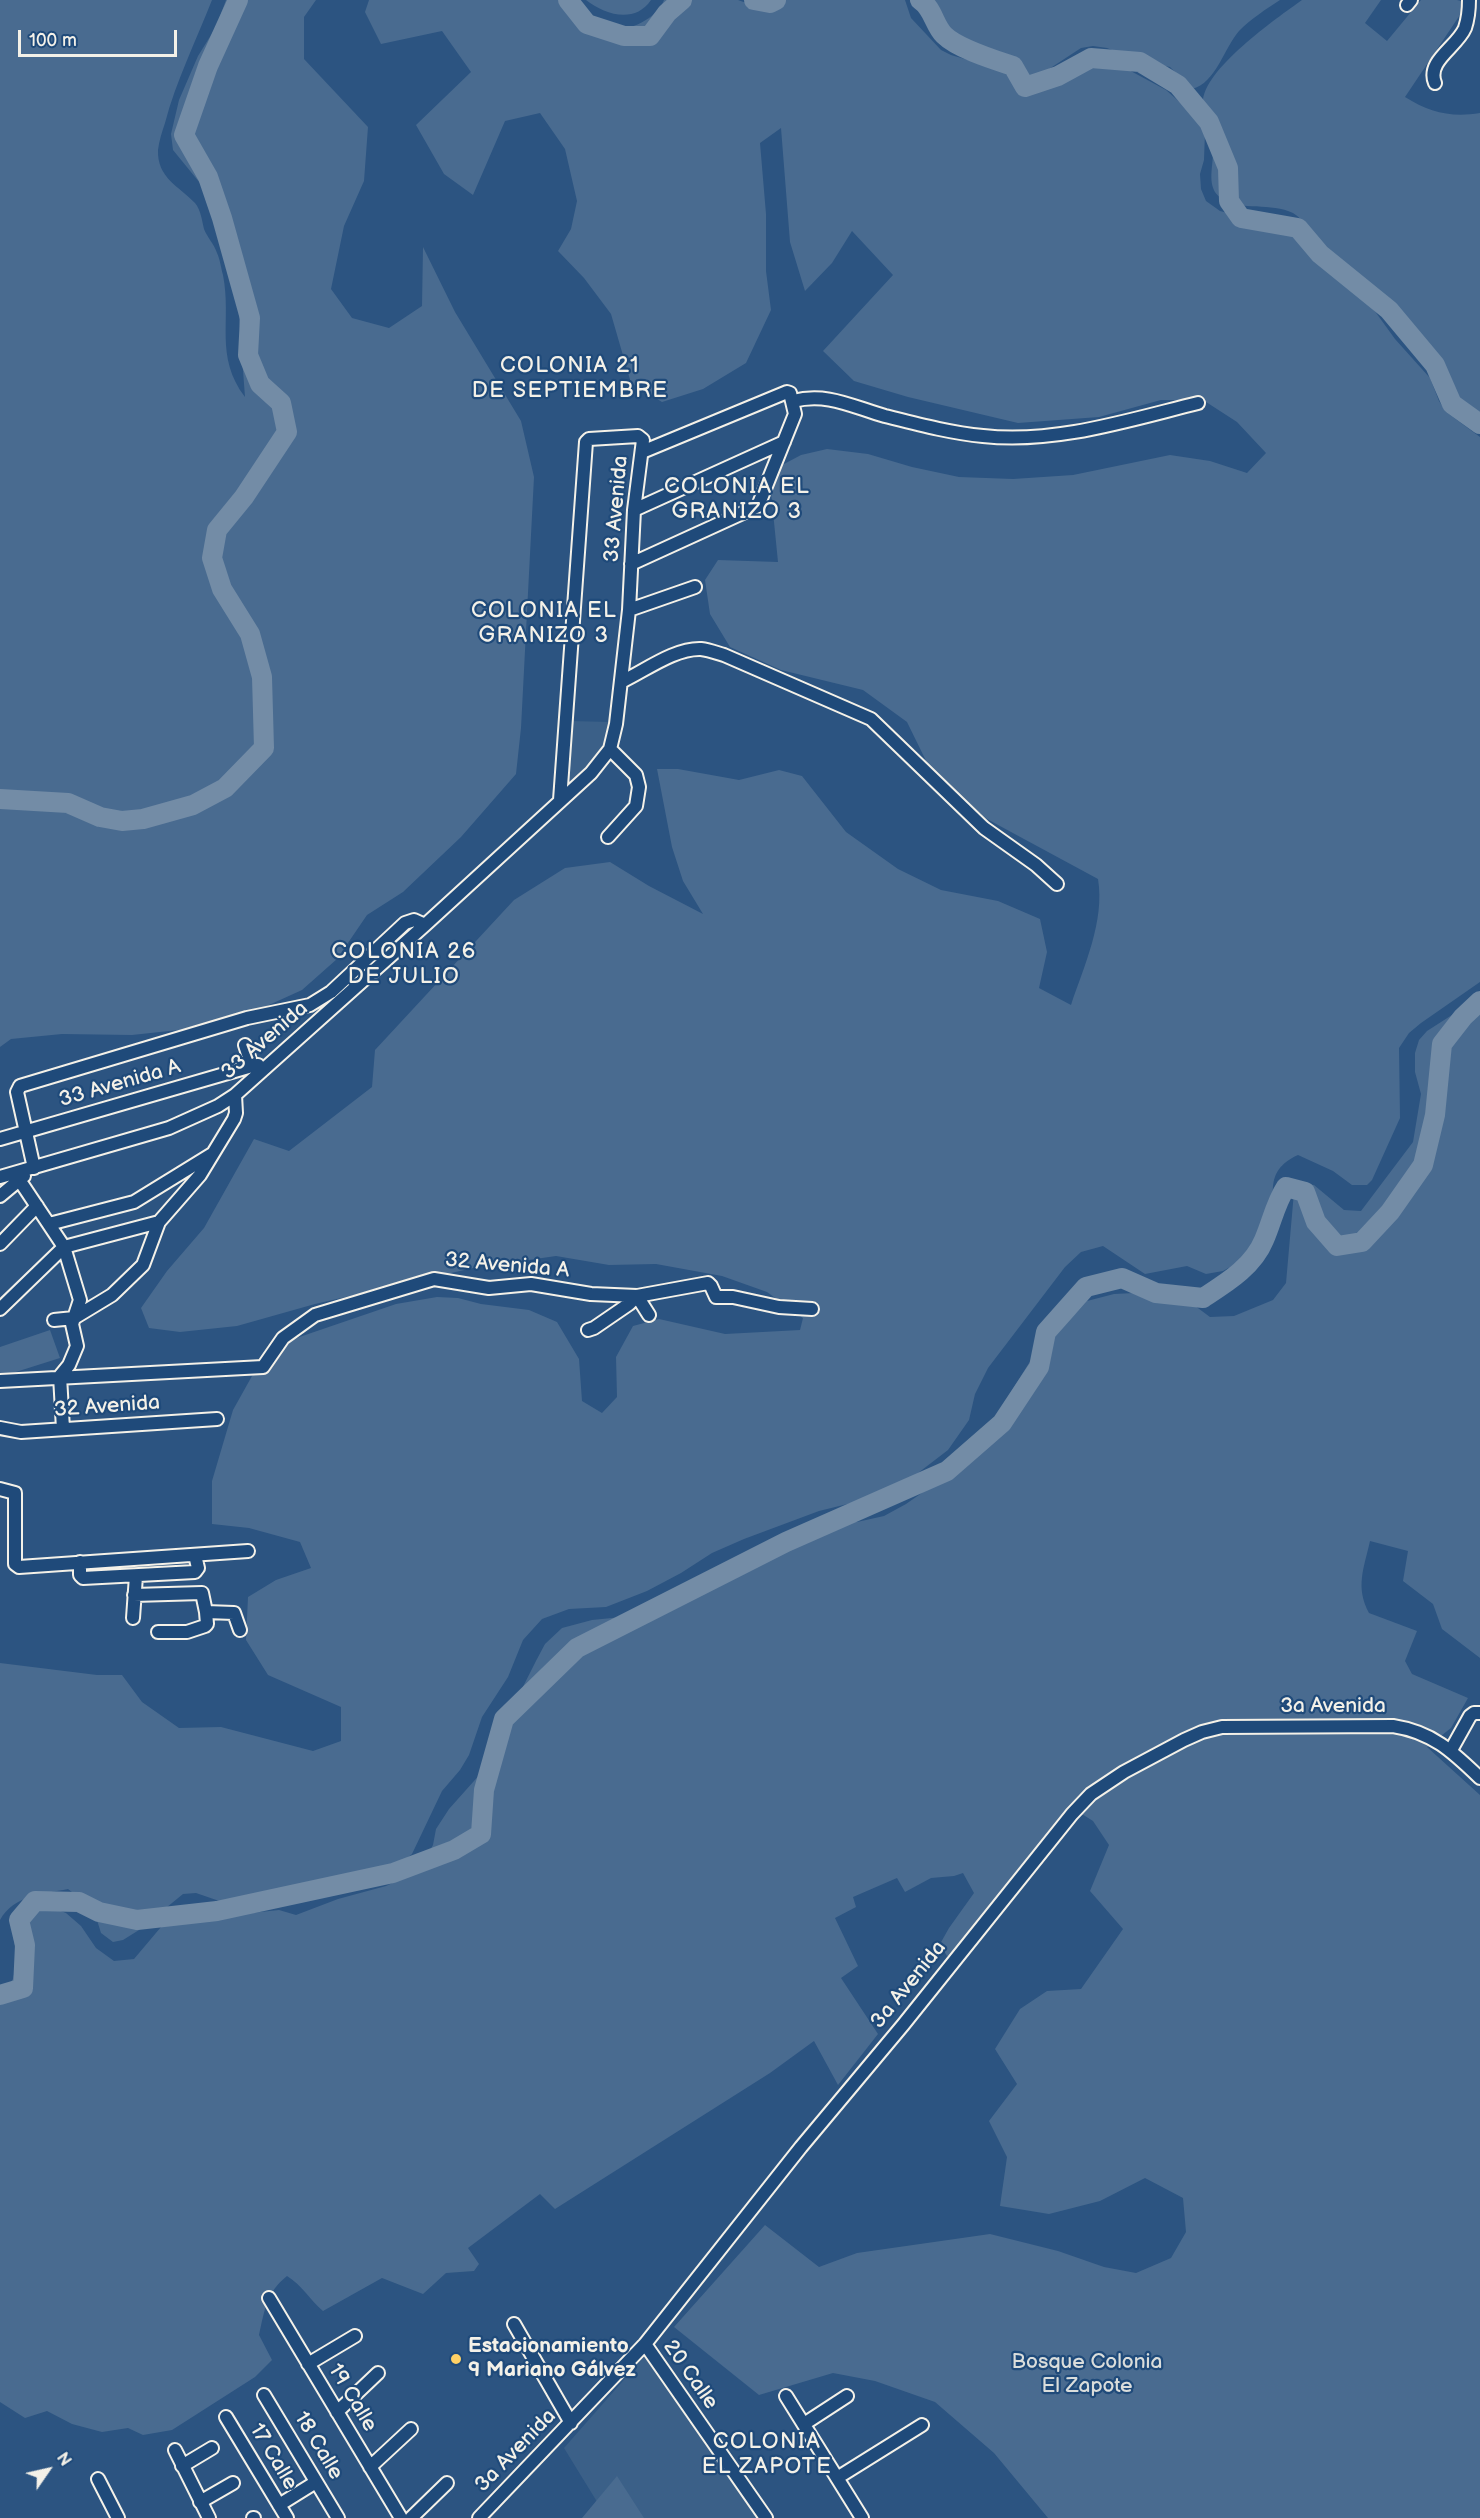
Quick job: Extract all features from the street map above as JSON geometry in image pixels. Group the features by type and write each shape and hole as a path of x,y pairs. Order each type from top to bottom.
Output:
{"street":[{"path":"1435,83 1432,76 1434,68 1464,30 1469,0"},
{"path":"631,564 758,506 795,414 793,401 790,393 787,392 642,452"},
{"path":"793,401 813,397 838,399 884,415 941,429 982,436 1021,438 1121,422 1198,403"},
{"name":"33 Avenida","path":"0,1177 169,1128 218,1106 235,1095 591,773 610,749 616,724 629,610 634,510 642,437 589,439 585,442 560,801"},
{"path":"634,510 784,442"},
{"path":"629,610 695,587"},
{"path":"622,681 676,655 702,649 724,655 871,719 984,828 1036,865 1057,884"},
{"path":"608,837 636,806 639,787 636,775 610,749"},
{"path":"34,1167 17,1092 20,1086 247,1018 310,1005 331,993 405,923 414,920 425,925"},
{"path":"245,1045 252,1066"},
{"name":"33 Avenida A","path":"0,1139 252,1066 269,1064"},
{"path":"54,1320 74,1318 112,1295 142,1266 159,1222 200,1175 236,1113 235,1095"},
{"path":"49,1224 134,1202 215,1151"},
{"name":"33 Avenida","path":"3,1193 34,1167"},
{"path":"0,1177 3,1193"},
{"path":"20,1180 64,1247 80,1300 72,1324 77,1346 69,1365 60,1376 63,1429"},
{"path":"0,1244 37,1206"},
{"path":"0,1309 64,1247 159,1222"},
{"name":"32 Avenida A","path":"0,1381 263,1366 283,1338 315,1315 434,1279 489,1288 531,1284 591,1294 637,1296 708,1283 714,1296 733,1297 779,1307 812,1309"},
{"path":"588,1330 629,1304 637,1296 649,1314"},
{"path":"721,1297 722,1311"},
{"name":"32 Avenida","path":"0,1428 21,1432 217,1419"},
{"path":"0,1489 15,1493 16,1566 248,1551"},
{"path":"80,1562 80,1575 83,1578 136,1576 195,1572 198,1568 195,1555"},
{"path":"133,1618 136,1576"},
{"path":"134,1595 199,1593 204,1597 207,1624 205,1626 187,1632 158,1632"},
{"path":"206,1612 234,1613 240,1630"},
{"path":"1451,1750 1470,1716 1480,1713"},
{"name":"3a Avenida","path":"479,2518 645,2344 794,2156 1072,1814 1106,1783 1184,1740 1222,1727 1393,1726 1427,1734 1451,1750 1480,1778"},
{"name":"19 Calle","path":"269,2298 401,2518"},
{"path":"514,2324 571,2423"},
{"path":"308,2364 355,2336"},
{"name":"20 Calle","path":"645,2344 766,2518"},
{"path":"337,2412 378,2373"},
{"name":"18 Calle","path":"264,2395 338,2518"},
{"path":"786,2396 862,2518"},
{"path":"804,2424 847,2396"},
{"name":"17 Calle","path":"226,2417 287,2518"},
{"path":"837,2478 922,2425"},
{"path":"370,2467 411,2429"},
{"path":"182,2466 212,2448"},
{"path":"175,2450 209,2518"},
{"path":"98,2479 118,2518"},
{"path":"200,2502 233,2482"},
{"path":"279,2505 316,2482"},
{"path":"411,2518 447,2483"}],"shaded area":[{"path":"569,721 611,722 601,751 564,794"},
{"path":"651,2349 763,2518 607,2518 564,2448"}],"green space":[{"path":"0,0 212,0 180,76 158,150 161,168 165,175 197,206 204,229 218,255 225,292 227,353 236,382 245,397 236,277 231,256 204,188 173,150 171,134 179,100 198,56 216,27 226,0 316,0 304,17 304,59 368,127 364,181 344,226 331,289 352,318 389,328 422,306 423,247 455,312 521,421 534,477 521,728 516,774 461,837 403,892 367,915 337,959 302,990 225,1025 132,1035 62,1034 11,1039 0,1047"},
{"path":"369,0 559,0 572,16 585,26 610,31 643,22 652,16 664,0 738,0 752,5 771,0 905,0 911,18 941,50 999,69 1025,88 1086,61 1114,62 1166,90 1200,120 1205,132 1204,160 1200,174 1201,189 1206,201 1220,211 1240,216 1271,216 1297,232 1327,265 1369,303 1395,339 1430,378 1446,412 1480,437 1480,982 1421,1023 1409,1033 1399,1048 1400,1118 1372,1180 1367,1185 1352,1185 1333,1171 1298,1155 1286,1162 1275,1177 1273,1228 1267,1246 1223,1271 1206,1274 1187,1266 1145,1274 1103,1246 1081,1252 1065,1267 988,1368 975,1394 969,1420 948,1450 905,1483 876,1497 819,1511 744,1539 712,1553 647,1591 606,1607 569,1609 542,1619 523,1640 508,1677 482,1717 469,1755 460,1770 442,1791 412,1854 397,1866 379,1876 286,1901 228,1904 196,1893 183,1894 139,1930 123,1940 113,1942 101,1933 96,1917 85,1902 68,1889 39,1894 21,1901 13,1905 0,1920 0,1663 97,1675 122,1675 142,1702 179,1728 221,1727 313,1751 341,1741 341,1707 268,1675 246,1640 248,1597 276,1580 311,1568 300,1542 249,1528 212,1524 212,1481 233,1410 252,1376 279,1344 396,1304 437,1297 458,1298 481,1304 529,1310 557,1322 579,1359 582,1401 602,1413 617,1397 616,1357 633,1326 659,1319 725,1334 800,1330 803,1318 767,1292 722,1276 656,1264 609,1265 556,1256 473,1268 315,1304 237,1326 180,1332 149,1328 141,1308 167,1271 204,1228 254,1139 289,1151 372,1087 375,1050 514,900 565,868 610,862 649,886 703,914 683,881 672,847 657,769 678,769 739,780 779,770 802,776 846,832 898,869 941,890 998,901 1040,919 1047,952 1039,988 1071,1005 1096,927 1099,911 1098,879 987,819 932,773 907,722 863,690 781,670 730,647 710,614 705,580 718,560 778,562 769,472 801,455 827,449 868,454 912,467 959,477 1013,479 1073,475 1170,455 1210,461 1247,473 1266,453 1237,422 1203,400 1161,400 1099,417 1018,423 908,397 854,381 823,351 893,275 852,231 832,263 805,291 790,242 781,128 760,143 766,214 766,271 771,310 746,363 703,389 662,402 631,383 611,314 584,278 558,251 571,229 577,201 565,149 540,113 505,121 473,195 444,174 416,125 471,72 442,31 381,44 365,12"},
{"path":"586,0 651,0 637,12 620,15 602,10"},
{"path":"917,0 1280,0 1239,31 1207,80 1192,89 1170,67 1139,61 1107,48 1093,46 1081,48 1049,69 1029,76 1001,53 942,39 929,23"},
{"path":"1302,0 1381,0 1365,23 1387,41 1421,0 1457,0 1468,3 1405,97 1423,107 1441,113 1459,115 1480,113 1480,427 1465,414 1447,380 1413,336 1370,290 1320,243 1297,216 1275,208 1238,205 1221,198 1213,189 1211,177 1213,146 1203,103 1206,90 1227,61 1243,46"},
{"name":"Bosque Colonia El Zapote","path":"1480,997 1480,1658 1442,1629 1433,1604 1403,1581 1408,1551 1370,1541 1363,1569 1362,1595 1369,1613 1417,1631 1405,1661 1412,1674 1468,1698 1451,1728 1427,1747 1480,1795 1480,2518 1048,2518 994,2453 935,2402 875,2381 833,2373 759,2395 674,2327 765,2225 819,2267 857,2253 990,2234 1058,2251 1104,2267 1136,2273 1171,2258 1186,2232 1183,2198 1145,2178 1100,2201 1049,2214 1000,2206 1007,2157 989,2121 1017,2084 995,2049 1020,2009 1047,1991 1081,1989 1123,1929 1090,1891 1109,1845 1093,1821 1074,1809 960,1949 947,1956 940,1944 974,1893 963,1873 931,1878 905,1892 897,1878 853,1897 856,1907 835,1918 858,1966 841,1978 878,2034 838,2085 814,2041 770,2073 555,2209 540,2194 468,2248 479,2264 474,2271 446,2273 423,2294 382,2278 323,2311 287,2276 270,2295 259,2335 272,2360 255,2377 172,2430 143,2435 128,2428 102,2432 72,2424 47,2411 25,2418 0,2402 0,1997 13,1979 17,1959 13,1935 21,1915 45,1905 66,1913 81,1926 96,1948 114,1961 134,1959 177,1908 191,1904 208,1913 232,1915 279,1910 296,1915 338,1899 386,1886 403,1878 424,1861 433,1845 436,1829 449,1809 490,1763 494,1744 545,1644 562,1628 592,1620 622,1617 698,1591 732,1577 802,1537 841,1522 857,1522 884,1516 906,1504 972,1458 996,1431 1009,1395 1051,1328 1077,1312 1087,1301 1114,1294 1175,1291 1210,1317 1234,1316 1273,1300 1286,1283 1294,1192 1300,1183 1314,1185 1344,1210 1361,1211 1413,1142 1421,1094 1415,1072 1415,1053 1419,1040 1427,1031"},
{"path":"50,1330 60,1358 0,1377 0,1347"},
{"path":"617,2476 644,2518 582,2518"}],"waterway":[{"path":"0,799 68,803 100,817 122,821 143,819 193,805 225,788 264,748 262,677 250,634 222,589 212,558 217,530 244,497 287,432 281,403 260,384 248,355 250,318 222,218 208,177 184,135 208,66 238,0"},
{"path":"568,0 587,24 624,36 650,36 667,13 682,0"},
{"path":"754,0 770,3 776,0"},
{"path":"920,0 928,7 938,26 950,40 967,49 1013,66 1025,87 1058,76 1091,58 1140,62 1178,85 1209,122 1228,168 1229,201 1241,218 1298,228 1320,254 1389,310 1435,365 1452,404 1480,424"},
{"path":"0,1995 23,1988 25,1945 19,1920 35,1901 79,1902 99,1912 137,1920 217,1911 393,1873 454,1850 481,1834 484,1790 504,1719 577,1648 786,1542 947,1471 1002,1423 1039,1367 1046,1332 1086,1287 1122,1278 1156,1293 1203,1298 1238,1274 1259,1250 1286,1187 1305,1192 1316,1222 1337,1246 1362,1242 1390,1212 1423,1165 1435,1115 1442,1044 1463,1017 1480,1001"}],"place":[{"name":"Estacionamiento 9 Mariano Gálvez","path":"456,2359"}],"district":[{"name":"COLONIA 21 DE SEPTIEMBRE","path":"570,378"},
{"name":"COLONIA EL GRANIZO 3","path":"737,500"},
{"name":"COLONIA EL GRANIZO 3","path":"544,624"},
{"name":"COLONIA 26 DE JULIO","path":"404,964"},
{"name":"COLONIA EL ZAPOTE","path":"767,2454"}]}
